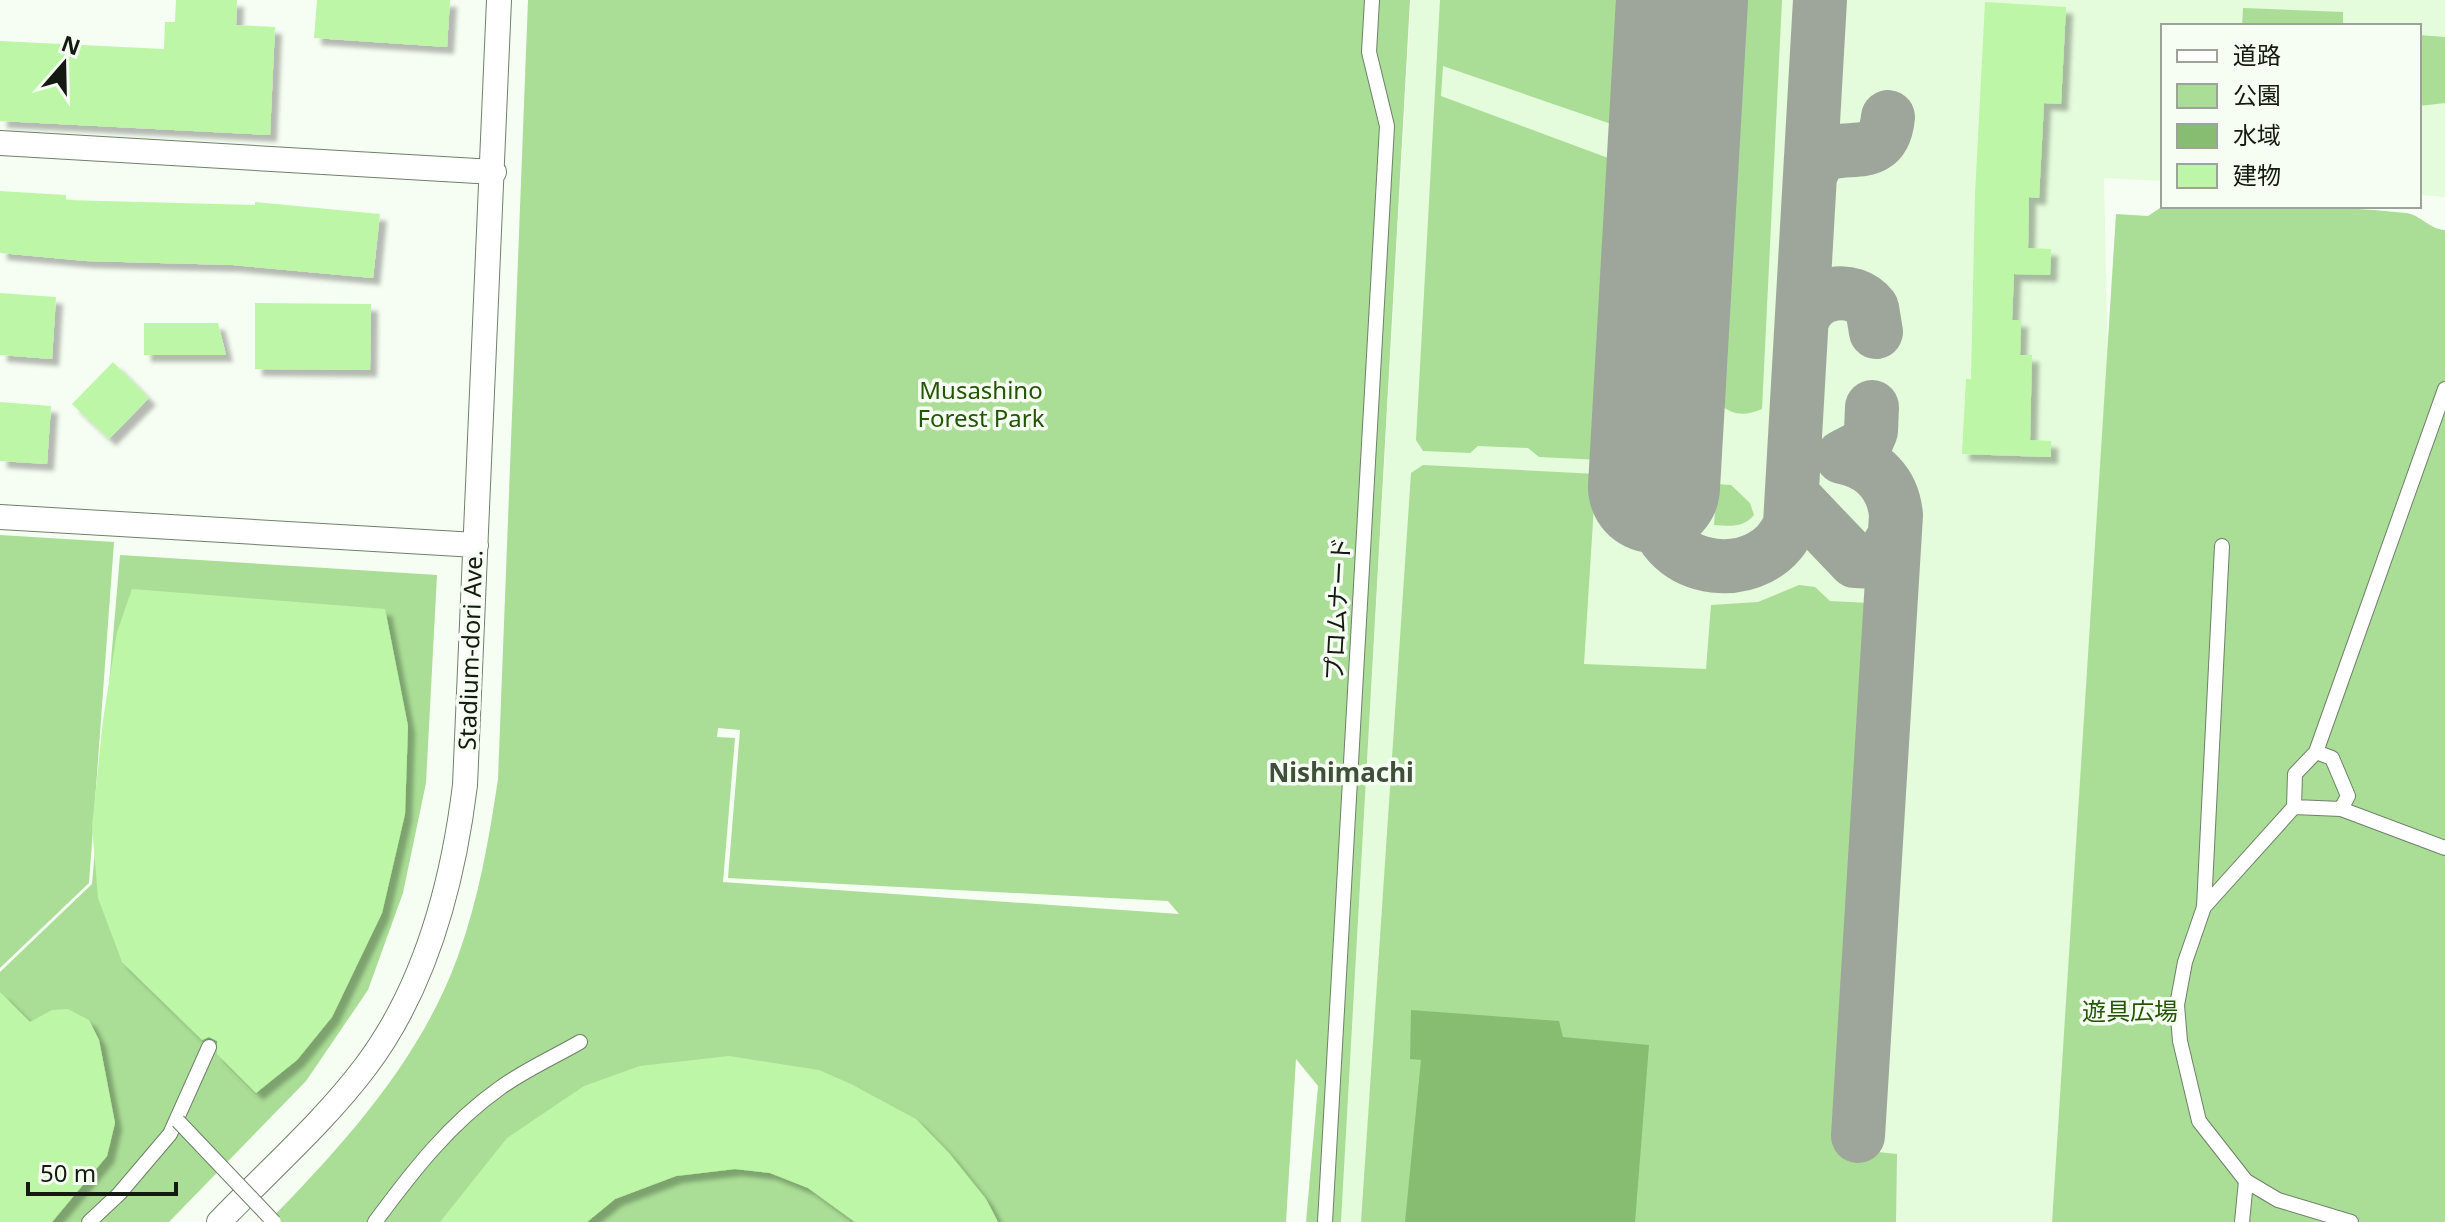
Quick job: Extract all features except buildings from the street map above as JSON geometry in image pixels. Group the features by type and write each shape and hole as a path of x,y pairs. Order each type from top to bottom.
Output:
{"street":[{"name":"Stadium-dori Ave.","path":"219,1222 367,1065 400,1009 430,941 452,873 465,785 494,172 499,0"},
{"name":"プロムナード","path":"1325,1222 1387,126 1369,52 1372,0"},
{"path":"0,143 494,172"},
{"path":"2204,907 2294,807 2295,774 2316,752 2445,389"},
{"path":"0,517 476,545"},
{"path":"2222,546 2204,907 2185,962 2177,1005 2180,1041 2199,1121 2246,1181 2278,1200 2351,1222"},
{"path":"2316,752 2332,758 2348,796 2341,809"},
{"path":"2294,807 2341,809 2445,848"},
{"path":"375,1222 429,1150 468,1115 501,1087 580,1042"},
{"path":"89,1222 119,1194 178,1121 209,1047"},
{"path":"178,1121 274,1222"},
{"path":"2242,1222 2246,1181"}],"shaded area":[{"path":"1411,0 2445,0 2445,197 2421,195 2421,24 2161,24 2161,181 2104,178 2108,360 2052,1222 1341,1222"}],"green space":[{"name":"Musashino Forest Park","path":"528,0 1410,0 1341,1222 1306,1222 1318,1086 1296,1059 1286,1222 268,1222 377,1099 423,1031 458,956 472,912 498,779","holes":["718,728 740,730 728,878 1168,901 1179,914 723,882 735,738 717,737"]},
{"path":"1440,0 1627,0 1620,127 1443,66 1441,96 1619,162 1601,460 1539,457 1528,448 1478,446 1470,453 1423,451 1416,440"},
{"path":"1739,0 1782,0 1762,409 1745,414 1735,413 1719,404"},
{"path":"2243,8 2343,12 2343,24 2242,24"},
{"path":"2421,35 2445,37 2445,103 2421,106"},
{"name":"遊具広場","path":"2161,207 2346,208 2411,214 2445,230 2445,1222 2052,1222 2116,214 2148,216"},
{"path":"1423,465 1596,474 1584,664 1706,669 1711,605 1758,602 1799,585 1815,587 1830,601 1870,603 1839,1148 1897,1154 1896,1222 1361,1222 1411,473"},
{"path":"1717,484 1731,485 1750,503 1754,515 1741,524 1714,525"},
{"path":"0,535 114,542 89,883 0,968"},
{"path":"120,555 437,575 426,783 403,893 368,990 306,1081 169,1222 0,1222 0,972 92,884"}],"water":[{"path":"1411,1010 1559,1021 1563,1037 1649,1045 1635,1222 1405,1222 1421,1060 1410,1059"}],"taxiway":[{"path":"1654,506 1660,530 1673,548 1692,560 1714,566 1737,565 1759,558 1777,545 1790,524 1820,0"},
{"path":"1810,178 1817,162 1827,154 1875,145 1883,135 1888,117"},
{"path":"1802,322 1814,303 1823,297 1844,293 1864,300 1872,308 1876,332"},
{"path":"1842,457 1865,445 1871,431 1872,407"},
{"path":"1842,457 1863,464 1880,476 1891,493 1896,515 1858,1136"},
{"path":"1793,496 1855,561 1879,562 1894,537"}],"runway":[{"path":"1654,487 1682,0"}],"district":[{"name":"Nishimachi","path":"1341,773"}]}
